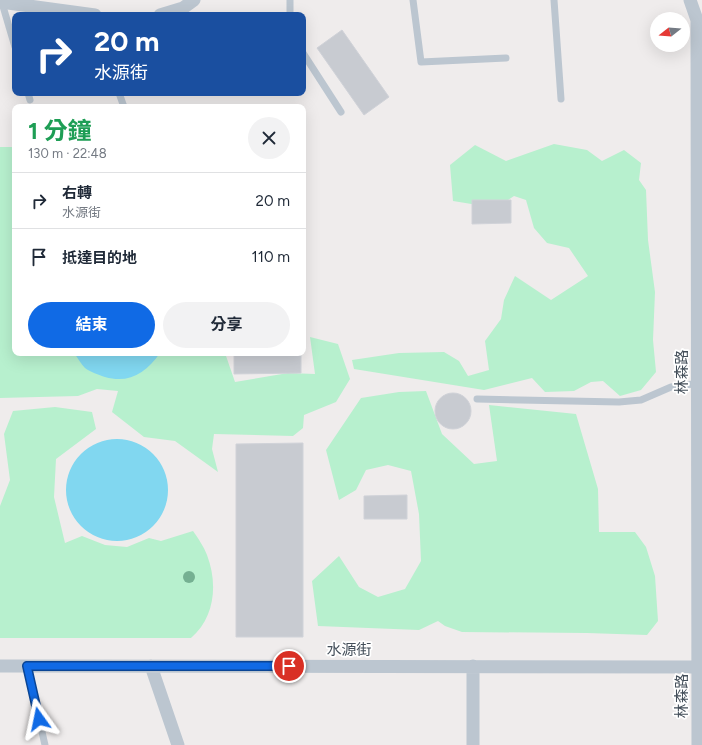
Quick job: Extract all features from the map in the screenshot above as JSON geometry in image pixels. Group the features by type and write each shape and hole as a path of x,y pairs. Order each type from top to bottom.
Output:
{"street":[{"path":"170,12 183,8 194,0"},
{"name":"林森路","path":"690,0 696,20 699,95 700,667 698,745"},
{"path":"1,3 68,12"},
{"name":"水源街","path":"0,666 700,667"},
{"path":"151,666 178,745"},
{"path":"472,745 473,666"}],"lane":[{"path":"290,0 290,12"},
{"path":"413,0 421,62 506,58"},
{"path":"554,0 561,99"},
{"path":"1,3 12,38"},
{"path":"306,57 341,112"},
{"path":"477,399 619,402 641,400 671,387 700,382"},
{"path":"27,666 45,745"}],"green space":[{"path":"554,144 587,150 602,161 624,150 641,163 639,180 646,190 648,240 655,292 653,340 656,372 641,390 620,396 603,381 591,382 574,391 545,392 532,378 484,390 354,369 352,360 399,353 444,352 459,361 468,376 489,370 485,341 501,319 504,300 515,276 551,300 588,276 569,248 547,243 534,228 526,200 514,196 496,208 453,201 450,165 475,145 506,161"},
{"path":"0,147 12,147 12,356 226,356 235,382 288,373 315,374 310,337 338,344 350,379 336,402 304,415 303,428 293,436 214,434 212,449 218,472 175,441 144,437 112,412 118,391 97,389 78,396 0,398"},
{"path":"426,391 442,434 474,464 497,461 489,405 576,414 598,489 599,532 635,532 646,547 655,576 658,621 647,635 462,632 445,626 438,621 419,630 318,626 312,581 339,556 359,587 378,597 405,589 421,561 419,514 411,471 388,465 366,470 356,490 339,500 326,450 361,398 399,392"},
{"path":"55,407 92,412 96,429 56,459 54,497 65,543 82,536 105,545 127,547 149,538 161,541 193,531 207,555 213,577 213,588 210,610 199,630 191,638 0,638 0,506 10,480 4,434 13,411"}],"water":[{"path":"76,356 158,356 143,371 129,378 122,379 105,377 89,371"},
{"path":"117,439 127,440 146,447 160,461 167,480 167,500 160,519 146,533 127,540 117,541 107,540 88,533 74,519 67,500 66,490 67,480 74,461 88,447 107,440"}],"building":[{"path":"342,30 389,97 364,115 317,48"},
{"path":"472,200 511,200 511,223 472,224"},
{"path":"234,356 301,356 301,373 234,374"},
{"path":"456,393 466,398 470,404 470,418 466,424 460,428 450,429 440,424 436,418 435,408 440,398 446,394"},
{"path":"303,443 303,637 236,637 236,444"},
{"path":"407,495 407,519 364,519 364,496"}],"route":[{"path":"39,719 27,666 289,666"}]}
